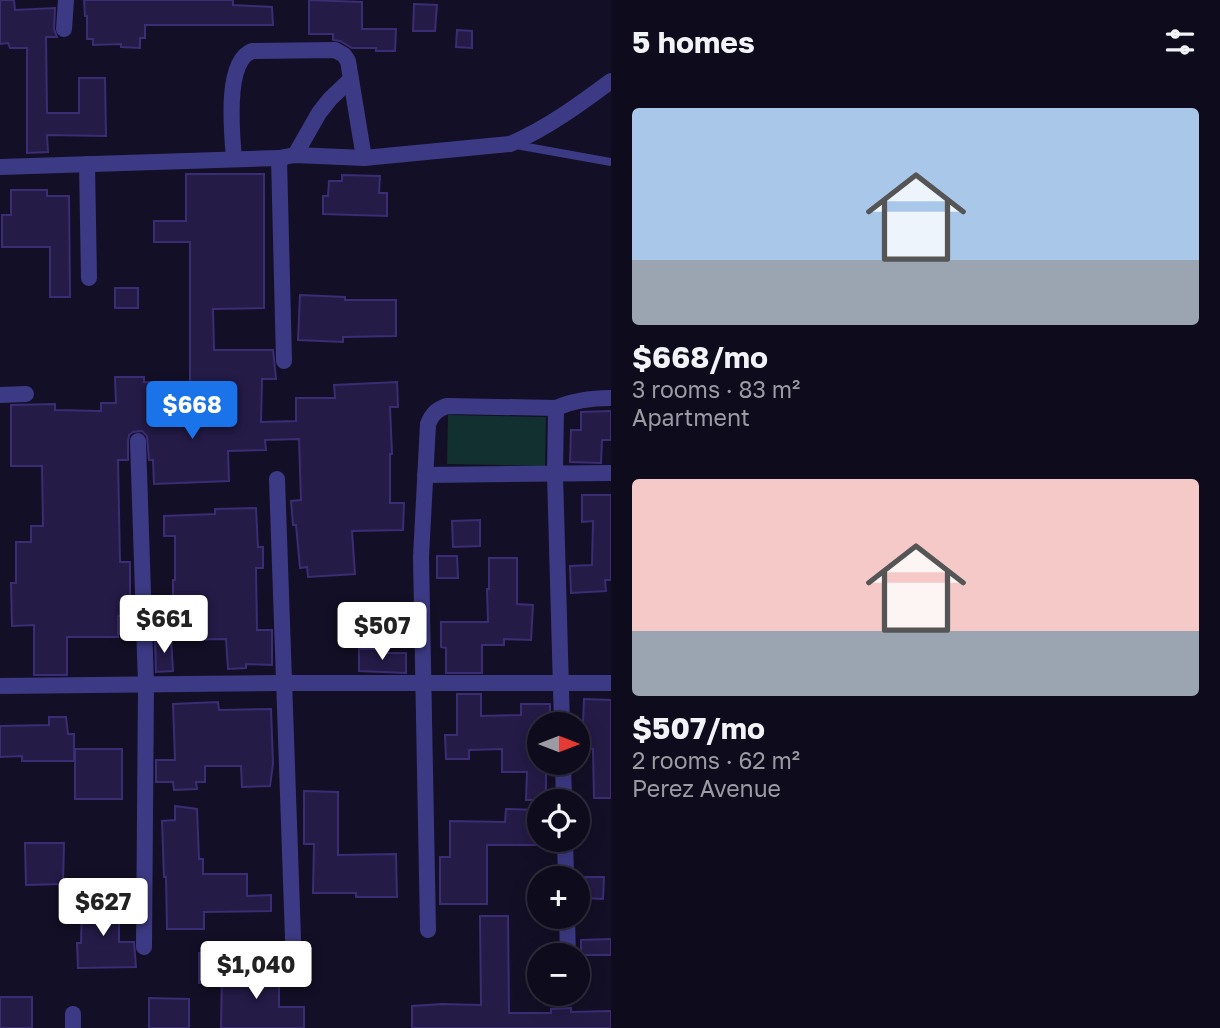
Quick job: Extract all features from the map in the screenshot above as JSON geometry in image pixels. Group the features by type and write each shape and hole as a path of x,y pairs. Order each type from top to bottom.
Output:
{"street":[{"path":"64,29 66,0"},
{"path":"234,159 231,117 234,83 237,69 247,53 335,50 348,61 364,158"},
{"path":"284,361 287,157 330,99 351,79"},
{"path":"0,167 287,157 364,158 510,144 567,113 611,81"},
{"path":"87,164 89,278"},
{"path":"0,395 26,394"},
{"path":"428,930 421,557 428,424 440,408 447,406 556,408 587,398 611,398"},
{"path":"556,408 555,474 562,712"},
{"path":"138,441 146,684 144,947"},
{"path":"425,475 611,473"},
{"path":"277,479 294,967"},
{"path":"0,686 283,682 611,683"}],"lane":[{"path":"510,144 611,162"}],"green space":[{"path":"448,415 546,417 545,466 447,464"}],"building":[{"path":"0,0 14,0 15,10 55,8 54,29 57,37 46,37 47,113 79,113 79,78 105,78 106,136 47,135 48,152 27,153 27,48 10,48 8,43 0,44"},
{"path":"84,0 233,0 233,5 272,7 273,25 145,25 145,38 140,38 140,48 121,47 121,44 93,45 93,39 87,39"},
{"path":"309,0 362,2 362,29 396,29 395,51 352,48 333,40 333,34 309,34"},
{"path":"414,4 437,5 435,31 413,31"},
{"path":"457,30 472,31 472,48 456,47"},
{"path":"186,174 264,174 264,308 213,309 214,350 273,350 276,379 262,379 261,422 296,421 296,398 335,398 334,385 397,382 398,407 390,407 390,503 404,503 403,530 352,531 355,574 308,577 307,567 300,568 291,501 301,500 299,439 265,440 266,450 228,451 229,481 154,484 153,460 149,460 147,436 142,431 133,432 129,435 128,460 118,460 120,562 130,562 133,615 118,616 118,637 67,637 67,675 34,675 34,625 12,626 11,583 16,583 16,542 31,542 31,526 43,526 42,466 11,466 11,405 55,404 55,410 101,411 101,403 116,403 115,377 144,377 144,382 190,384 190,242 154,242 154,221 186,221"},
{"path":"342,175 380,176 379,193 387,193 387,216 323,214 323,196 328,196 329,181 342,181"},
{"path":"11,190 47,190 47,196 69,196 70,297 50,297 50,247 2,247 2,215 11,215"},
{"path":"115,288 138,288 138,308 115,308"},
{"path":"300,295 345,297 345,300 396,300 396,336 343,337 343,342 298,340"},
{"path":"611,411 611,440 602,440 601,463 570,462 571,430 581,430 581,412"},
{"path":"582,495 611,495 611,580 605,580 606,591 571,593 570,566 592,565 593,521 582,522"},
{"path":"256,508 258,547 263,547 263,568 256,568 257,630 272,630 272,665 246,664 246,668 228,669 226,639 177,640 173,606 175,536 164,536 164,516 215,514 215,509"},
{"path":"480,520 480,546 453,547 452,521"},
{"path":"437,556 457,556 458,578 437,578"},
{"path":"489,558 517,558 517,604 533,605 531,640 504,639 504,645 482,645 482,673 446,673 446,648 441,647 441,622 488,622"},
{"path":"171,637 173,671 156,672 155,638"},
{"path":"359,649 379,649 379,653 406,653 406,673 359,671"},
{"path":"457,694 481,694 481,716 521,715 521,704 550,704 550,712 527,712 527,772 502,772 502,749 469,750 469,759 446,759 445,735 457,735"},
{"path":"584,699 611,700 611,798 594,798 590,712 583,712"},
{"path":"218,702 219,710 271,709 273,764 270,786 242,787 241,766 205,766 205,782 196,782 197,789 174,790 173,782 156,782 156,760 175,760 173,704"},
{"path":"49,717 66,717 68,734 74,734 74,761 22,761 22,756 0,757 0,726 49,725"},
{"path":"75,749 122,749 122,799 75,799"},
{"path":"527,772 527,775 546,775 546,789 527,789 526,800"},
{"path":"304,791 338,792 338,855 396,854 397,897 313,893 314,844 304,844"},
{"path":"175,806 197,809 199,859 203,859 203,874 247,874 247,896 271,895 271,911 204,912 204,929 167,929 162,821 175,820"},
{"path":"506,809 527,810 527,845 487,845 487,904 440,904 440,857 450,857 450,821 505,822"},
{"path":"25,843 64,843 63,884 26,885"},
{"path":"590,877 604,877 603,899 590,898"},
{"path":"82,901 119,901 119,942 134,942 136,967 78,968 77,943 81,943"},
{"path":"480,916 508,916 509,1013 551,1013 551,1009 571,1008 571,1012 611,1011 611,1028 412,1028 412,1006 481,1005"},
{"path":"611,939 611,955 590,955 590,943 581,943 581,940"},
{"path":"199,953 219,953 219,983 199,983"},
{"path":"222,969 279,970 279,1007 304,1007 304,1028 221,1028"},
{"path":"0,997 32,997 32,1028 0,1028"},
{"path":"149,998 189,999 189,1028 149,1028"}]}
